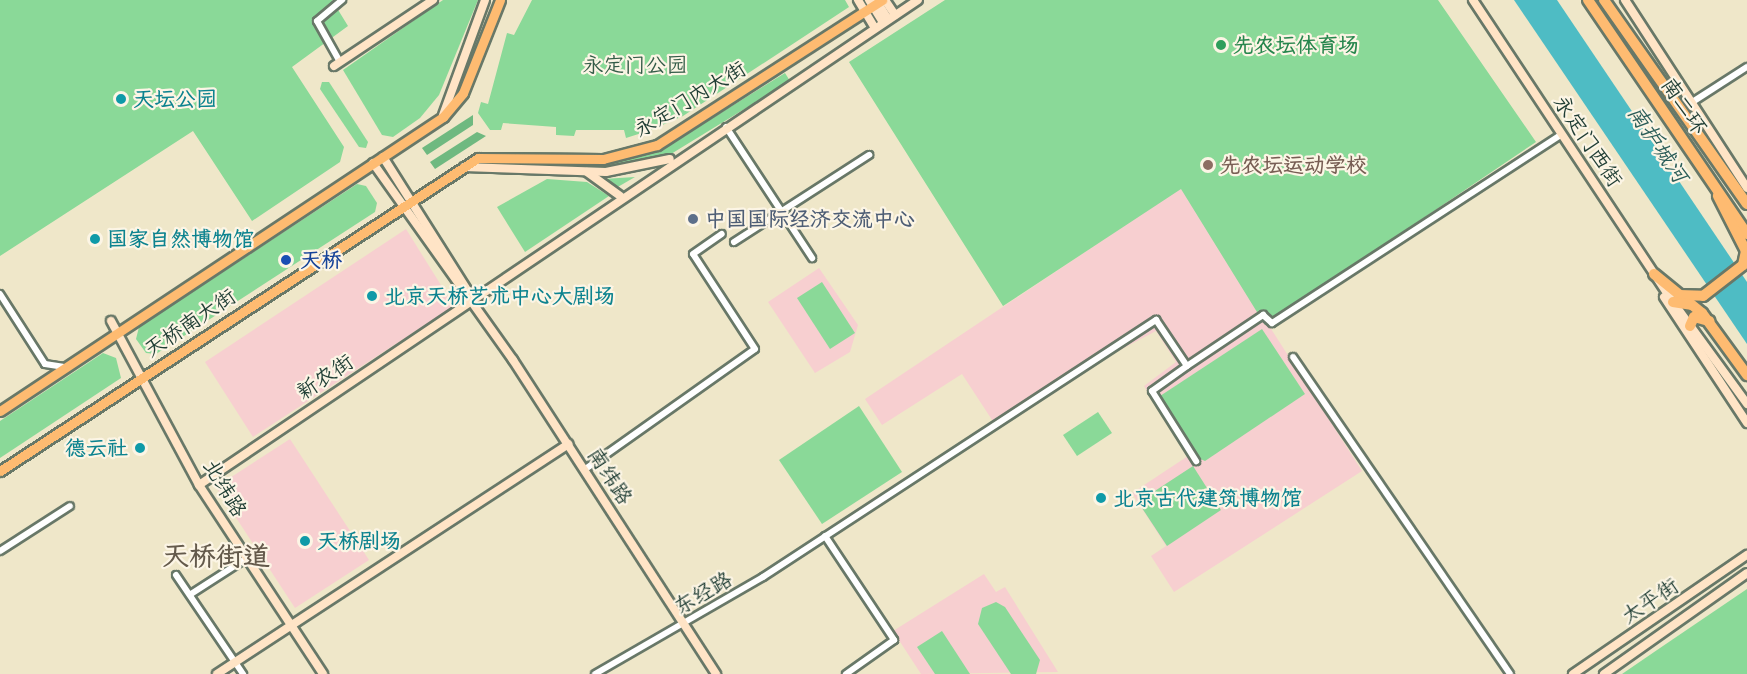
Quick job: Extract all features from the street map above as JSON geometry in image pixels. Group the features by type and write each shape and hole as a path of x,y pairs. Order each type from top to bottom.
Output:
{"highway":[{"name":"南二环","path":"1588,0 1747,234"},
{"name":"南二环","path":"1607,3 1747,204"},
{"path":"1691,305 1706,299 1745,271 1746,251 1721,209 1716,188"},
{"path":"1654,274 1676,299 1691,305 1709,321 1747,375"},
{"path":"1676,299 1706,299"},
{"path":"1706,299 1709,321"},
{"path":"1690,326 1694,317 1709,321"}],"main road":[{"path":"373,163 443,117 469,75 500,0"},
{"name":"永定门内大街","path":"401,206 478,158 519,156 603,159 657,145 875,3"},
{"name":"天桥南大街","path":"0,411 373,163"},
{"name":"天桥南大街","path":"0,471 401,206"}],"street":[{"path":"342,0 317,21 337,64 433,0"},
{"path":"443,117 484,0"},
{"path":"858,0 875,3 889,19"},
{"path":"464,167 587,172 638,168 690,150 918,0"},
{"name":"永定门西街","path":"1473,0 1654,274 1688,340 1747,423"},
{"path":"1625,0 1695,101 1747,188"},
{"path":"875,3 889,19"},
{"path":"875,3 875,28"},
{"path":"1695,101 1747,67"},
{"path":"726,127 812,258"},
{"path":"1196,461 1152,391 1263,315 1272,323 1562,134"},
{"name":"永定门内大街","path":"472,299 690,150"},
{"path":"734,242 869,155"},
{"name":"南纬路","path":"383,157 472,299 716,674"},
{"name":"南纬路","path":"373,163 401,206 472,299"},
{"path":"587,172 620,196"},
{"path":"584,470 755,349 693,254 722,234"},
{"path":"0,294 45,364 66,366"},
{"name":"新农街","path":"199,485 472,299"},
{"path":"1676,299 1690,326 1747,404"},
{"name":"东经路","path":"595,674 684,624 825,536 1156,320 1187,366"},
{"name":"北纬路","path":"111,321 144,376 199,485 323,674"},
{"path":"1293,357 1510,674"},
{"path":"218,674 568,444"},
{"path":"0,551 70,506"},
{"path":"825,536 894,640 846,674"},
{"name":"太平街","path":"1572,674 1747,555"},
{"path":"191,594 247,558"},
{"name":"太平街","path":"1604,674 1747,573"},
{"path":"176,575 243,674"}],"shaded area":[{"path":"1181,188 1362,471 1174,592 1151,556 1166,546 1132,493 1188,456 1144,386 1176,362 1156,331 1120,350 1118,346 996,426 962,374 882,425 865,399"},
{"path":"406,229 454,306 253,437 205,362"},
{"path":"819,268 858,325 850,352 815,373 768,302"},
{"path":"290,439 369,560 295,608 216,487"},
{"path":"984,574 996,592 1005,587 1058,672 921,674 893,631"}],"green space":[{"name":"天坛公园","path":"0,0 332,0 348,26 292,67 344,147 340,162 252,221 193,131 0,256"},
{"path":"443,0 478,0 439,95 420,118 393,137 382,135 343,70"},
{"name":"永定门公园","path":"532,0 845,0 849,7 683,116 651,130 626,138 624,130 576,130 574,136 556,135 556,127 503,123 501,130 490,130 478,113 481,102 488,104 507,33 514,35"},
{"name":"先农坛运动学校","path":"945,0 1438,0 1536,142 1265,325 1181,189 1003,306 849,62"},
{"path":"785,73 790,81 671,154 617,168 576,166 658,152"},
{"path":"322,82 329,82 368,142 366,148 359,147 320,89"},
{"path":"473,115 473,125 427,155 422,148"},
{"path":"477,132 486,136 435,169 430,162"},
{"path":"635,177 616,188 603,179"},
{"path":"547,179 587,182 609,196 525,252 497,207"},
{"path":"357,184 366,186 377,203 375,212 156,354 146,353 136,339 139,327"},
{"path":"822,282 855,333 830,349 797,298"},
{"path":"1262,329 1305,394 1205,461 1196,457 1157,398"},
{"path":"103,353 116,358 121,378 0,458 0,421"},
{"path":"859,406 902,472 822,524 779,460"},
{"path":"1098,412 1112,433 1077,456 1063,435"},
{"path":"1193,466 1221,510 1167,546 1138,502"},
{"path":"1747,589 1747,674 1622,674 1660,648"},
{"path":"996,602 1005,607 1040,660 1036,674 1011,674 978,624 982,608"},
{"path":"942,631 970,674 935,674 917,647"}],"water":[{"name":"南护城河","path":"1514,0 1557,0 1747,282 1747,344"}],"place":[{"name":"先农坛体育场","path":"1221,45"},
{"name":"天坛公园","path":"121,99"},
{"name":"先农坛运动学校","path":"1208,165"},
{"name":"中国国际经济交流中心","path":"693,219"},
{"name":"国家自然博物馆","path":"95,239"},
{"name":"天桥","path":"286,260"},
{"name":"北京天桥艺术中心大剧场","path":"372,296"},
{"name":"德云社","path":"140,448"},
{"name":"北京古代建筑博物馆","path":"1101,498"},
{"name":"天桥剧场","path":"305,541"}],"district":[{"name":"天桥街道","path":"216,556"}]}
